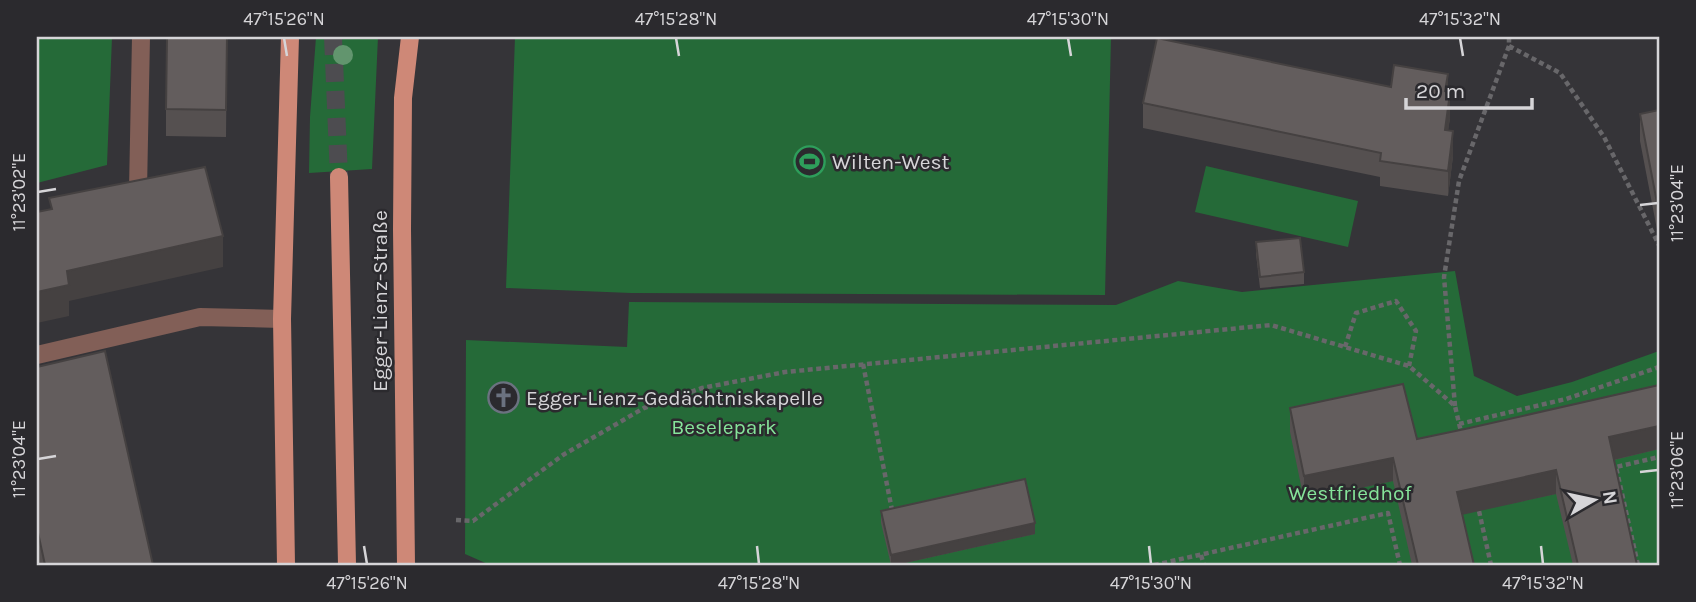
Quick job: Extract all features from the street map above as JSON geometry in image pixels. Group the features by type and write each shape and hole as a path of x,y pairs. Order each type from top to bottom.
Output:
{"main road":[{"path":"286,565 282,319 290,37"},
{"name":"Egger-Lienz-Straße","path":"406,565 402,229 403,98 410,37"},
{"name":"Egger-Lienz-Straße","path":"339,177 347,565"}],"street":[{"path":"113,196 138,190 141,37"},
{"path":"37,355 200,317 282,319"}],"path":[{"path":"1463,443 1455,407 1444,277 1459,181 1509,46 1509,37"},
{"path":"1509,46 1560,73 1604,137 1659,245"},
{"path":"1345,346 1356,313 1396,301 1416,331 1409,366"},
{"path":"456,520 473,521 563,456 644,408 702,388 785,372 1271,325 1409,366 1455,407"},
{"path":"863,364 892,510"},
{"path":"1459,424 1566,399 1659,368"},
{"path":"1638,565 1616,467 1659,457"},
{"path":"1479,511 1491,565"},
{"path":"1154,565 1388,513 1400,565"},
{"path":"1201,555 1203,565"}],"green space":[{"path":"37,37 112,37 107,165 37,183"},
{"path":"316,37 378,37 372,169 309,173"},
{"name":"Wilten-West","path":"515,37 1111,37 1105,295 631,293 506,288"},
{"path":"1206,166 1358,201 1348,247 1195,212"},
{"name":"Beselepark","path":"1455,271 1474,376 1517,396 1572,382 1659,351 1659,565 490,565 465,554 466,340 627,347 629,302 1116,305 1178,281 1242,292"}],"building":[{"path":"167,37 227,37 226,110 166,109"},
{"path":"1157,38 1391,87 1394,65 1448,74 1445,91 1450,93 1445,130 1453,131 1448,171 1380,161 1381,153 1143,103"},
{"path":"1659,110 1659,213 1640,114"},
{"path":"205,167 223,236 67,271 69,285 37,292 37,212 52,209 49,198"},
{"path":"1300,238 1304,272 1260,277 1256,242"},
{"path":"105,351 153,565 45,565 37,528 37,367"},
{"path":"1403,384 1417,439 1659,385 1659,426 1609,437 1637,565 1578,565 1556,470 1457,492 1474,565 1418,565 1393,458 1304,476 1290,408"},
{"path":"1025,479 1035,523 891,555 881,511"}],"tunnel":[{"path":"333,37 339,177"}],"place":[{"name":"Wilten-West","path":"809,162"},
{"name":"Egger-Lienz-Gedächtniskapelle","path":"503,398"}],"park label":[{"name":"Westfriedhof","path":"1350,493"}]}
